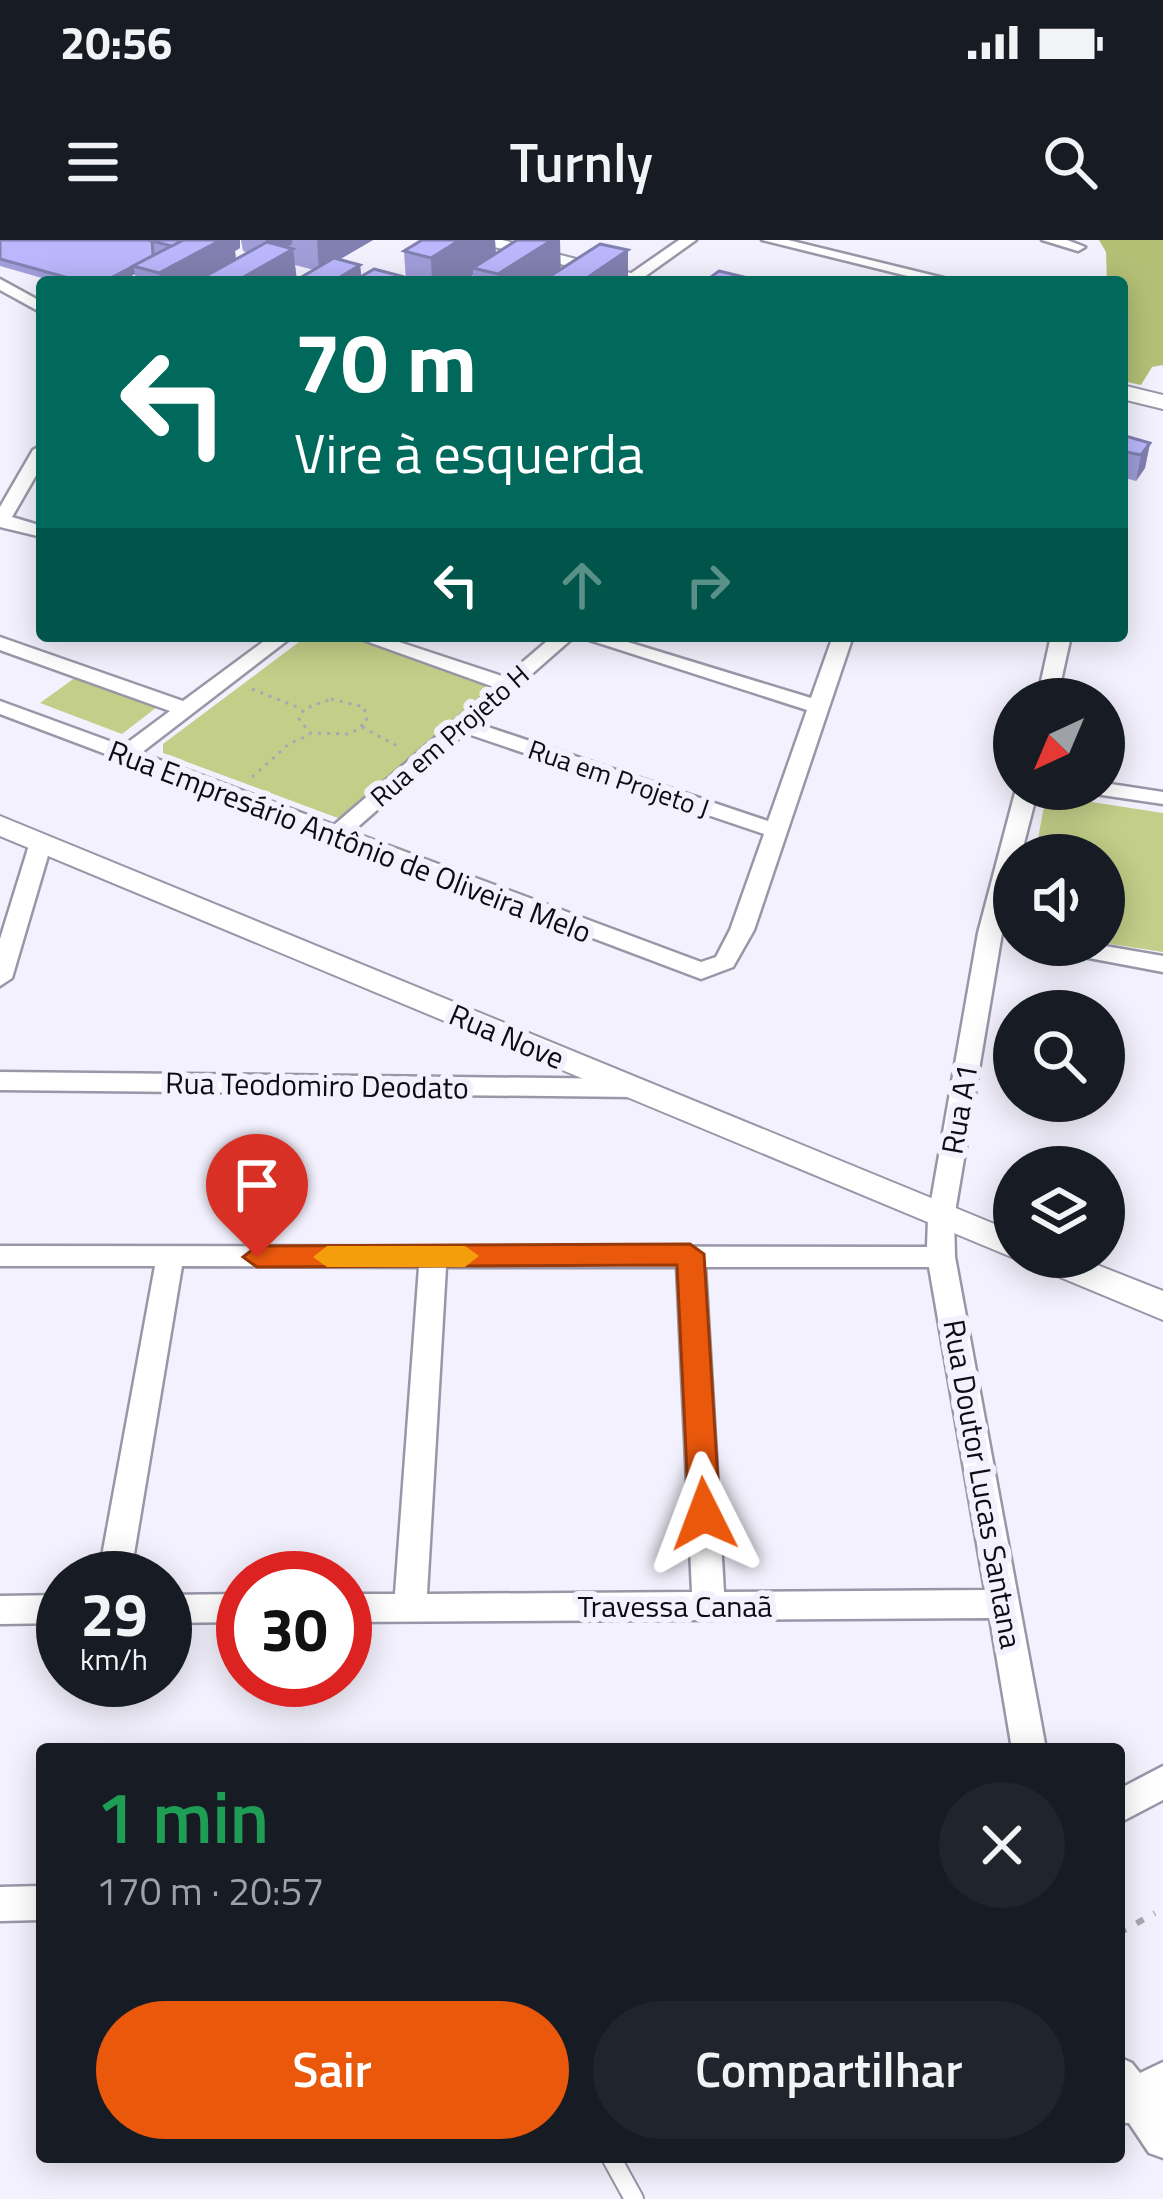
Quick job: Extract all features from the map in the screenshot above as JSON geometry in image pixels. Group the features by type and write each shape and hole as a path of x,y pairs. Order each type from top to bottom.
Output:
{"street":[{"path":"477,240 520,244 635,276"},
{"path":"649,276 689,240"},
{"path":"769,240 926,276"},
{"path":"1049,240 1078,247"},
{"path":"5,288 36,300"},
{"path":"1128,393 1163,402"},
{"path":"36,460 1,521 36,530"},
{"path":"124,755 275,642"},
{"path":"380,642 505,684"},
{"name":"Rua em Projeto H","path":"334,836 558,642"},
{"path":"607,642 819,707"},
{"path":"776,831 841,642"},
{"path":"1052,678 1060,642"},
{"path":"0,643 185,709"},
{"name":"Rua Empresário Antônio de Oliveira Melo","path":"0,706 701,971 725,962 742,930 776,831"},
{"name":"Rua em Projeto J","path":"461,725 776,831"},
{"path":"1125,792 1163,798"},
{"name":"Rua Nove","path":"0,825 993,1239"},
{"path":"0,978 41,842"},
{"path":"1125,957 1163,964"},
{"name":"Rua A1","path":"940,1218 995,966"},
{"name":"Rua Teodomiro Deodato","path":"0,1081 634,1088"},
{"name":"Rua Doutor Lucas Santana","path":"940,1218 941,1257 1028,1743"},
{"path":"690,1254 709,1606"},
{"path":"0,1256 941,1257"},
{"path":"119,1551 170,1257"},
{"path":"410,1607 433,1257"},
{"path":"1093,1278 1163,1306"},
{"name":"Travessa Canaã","path":"372,1608 1006,1604"},
{"path":"0,1610 36,1610"},
{"path":"1125,1804 1163,1783"},
{"path":"0,1904 36,1903"},
{"path":"1134,2091 1163,2140"}],"lane":[{"path":"615,2163 634,2199"}],"path":[{"path":"223,680 304,710 331,699 353,701 368,713 362,727 350,734 314,734 290,743 228,795"},
{"path":"304,710 301,725 314,734"},
{"path":"362,727 424,756"},
{"path":"1125,1930 1155,1913"}],"green space":[{"path":"1099,240 1163,240 1163,365 1152,367 1141,385 1128,382 1128,276 1107,276 1106,252"},
{"path":"299,642 378,642 494,681 500,693 346,821 163,753 163,744"},
{"path":"76,677 157,707 122,734 40,703"},
{"path":"1125,807 1163,813 1163,952 1125,946 1125,834 1039,834 1043,810"}],"building":[{"path":"0,240 152,240 153,256 115,276 61,276 0,259"},
{"path":"152,240 183,240 172,246 151,241"},
{"path":"183,240 221,240 159,273 133,266"},
{"path":"422,240 460,240 431,258 404,251"},
{"path":"517,240 552,240 498,274 473,268"},
{"path":"267,242 293,249 246,276 206,276"},
{"path":"600,244 628,250 590,276 550,276"},
{"path":"334,258 360,265 342,276 303,276"},
{"path":"374,269 401,276 362,276"},
{"path":"1128,437 1150,443 1141,455 1128,452"}],"slow traffic":[{"path":"327,1257 465,1256"}],"route":[{"path":"257,1257 690,1254 704,1514"}]}
